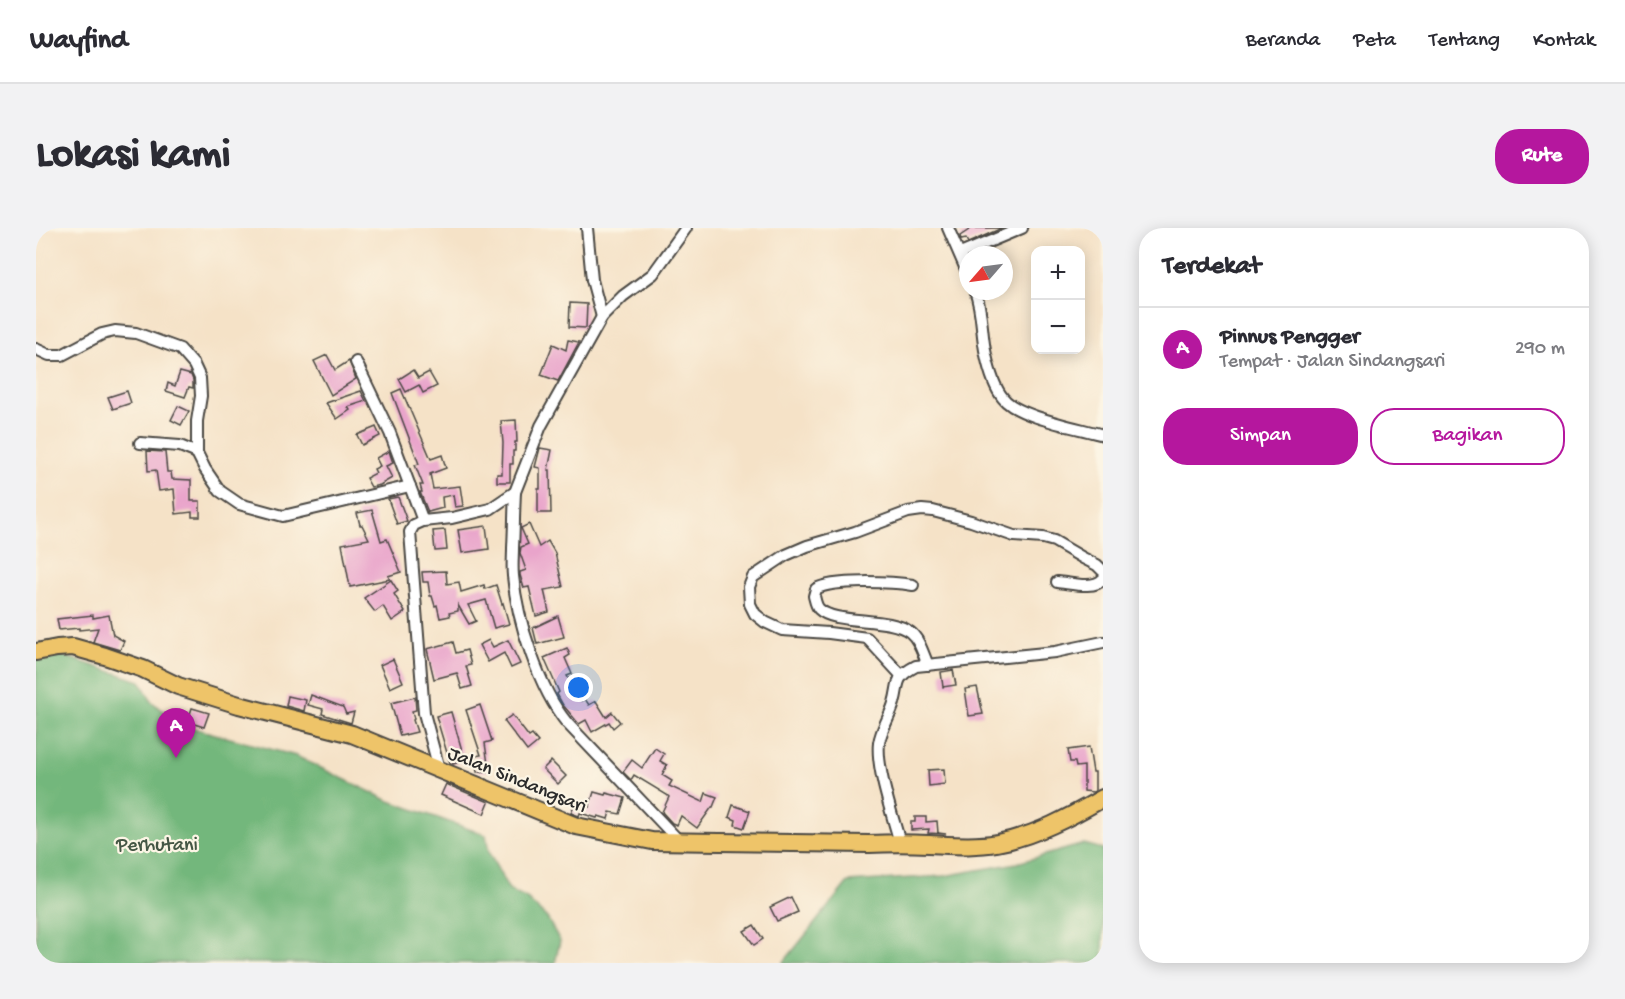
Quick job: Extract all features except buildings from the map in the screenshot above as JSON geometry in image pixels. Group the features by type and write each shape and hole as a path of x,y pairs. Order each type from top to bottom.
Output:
{"main road":[{"name":"Jalan Sindangsari","path":"36,652 73,647 105,656 143,669 178,686 239,705 352,734 576,826 652,841 973,845 999,843 1059,822 1103,798"}],"street":[{"path":"587,228 592,280 602,317"},
{"path":"680,842 557,711 547,693 531,650 522,622 513,575 514,492 541,426 602,317 623,296 653,274 686,228"},
{"path":"948,228 959,252"},
{"path":"979,246 1022,228"},
{"path":"978,300 986,356 994,383 1004,399 1013,407 1032,416 1103,435"},
{"path":"36,349 49,356 62,355 102,334 116,331 136,333 180,349 194,364 200,378 201,396 197,421 198,453 220,491 239,504 283,516 410,486"},
{"path":"356,362 390,433 423,521"},
{"path":"140,443 180,446 198,453"},
{"path":"439,769 424,713 410,532 414,525 423,521 452,518 490,509 514,492"},
{"path":"902,676 867,638 782,630 765,622 755,614 750,604 749,587 753,577 786,555 807,546 855,532 908,512 922,510 971,521 1008,534 1054,541 1097,565 1103,572"},
{"path":"1057,582 1094,585 1103,579"},
{"path":"913,585 863,582 824,586 816,589 814,599 819,609 834,617 873,621 906,630 916,638 928,665"},
{"path":"900,843 882,775 879,742 894,702 898,680 905,672 916,666 1055,652 1103,642"}],"green space":[{"name":"Perhutani","path":"58,654 140,681 152,702 182,725 296,756 387,800 486,835 489,853 509,890 527,899 547,918 560,941 555,963 36,963 36,656"},
{"path":"1084,844 1103,849 1103,963 783,963 848,882 944,876 1017,863"}],"place":[{"name":"Pinnus Pengger","path":"176,758"}]}
